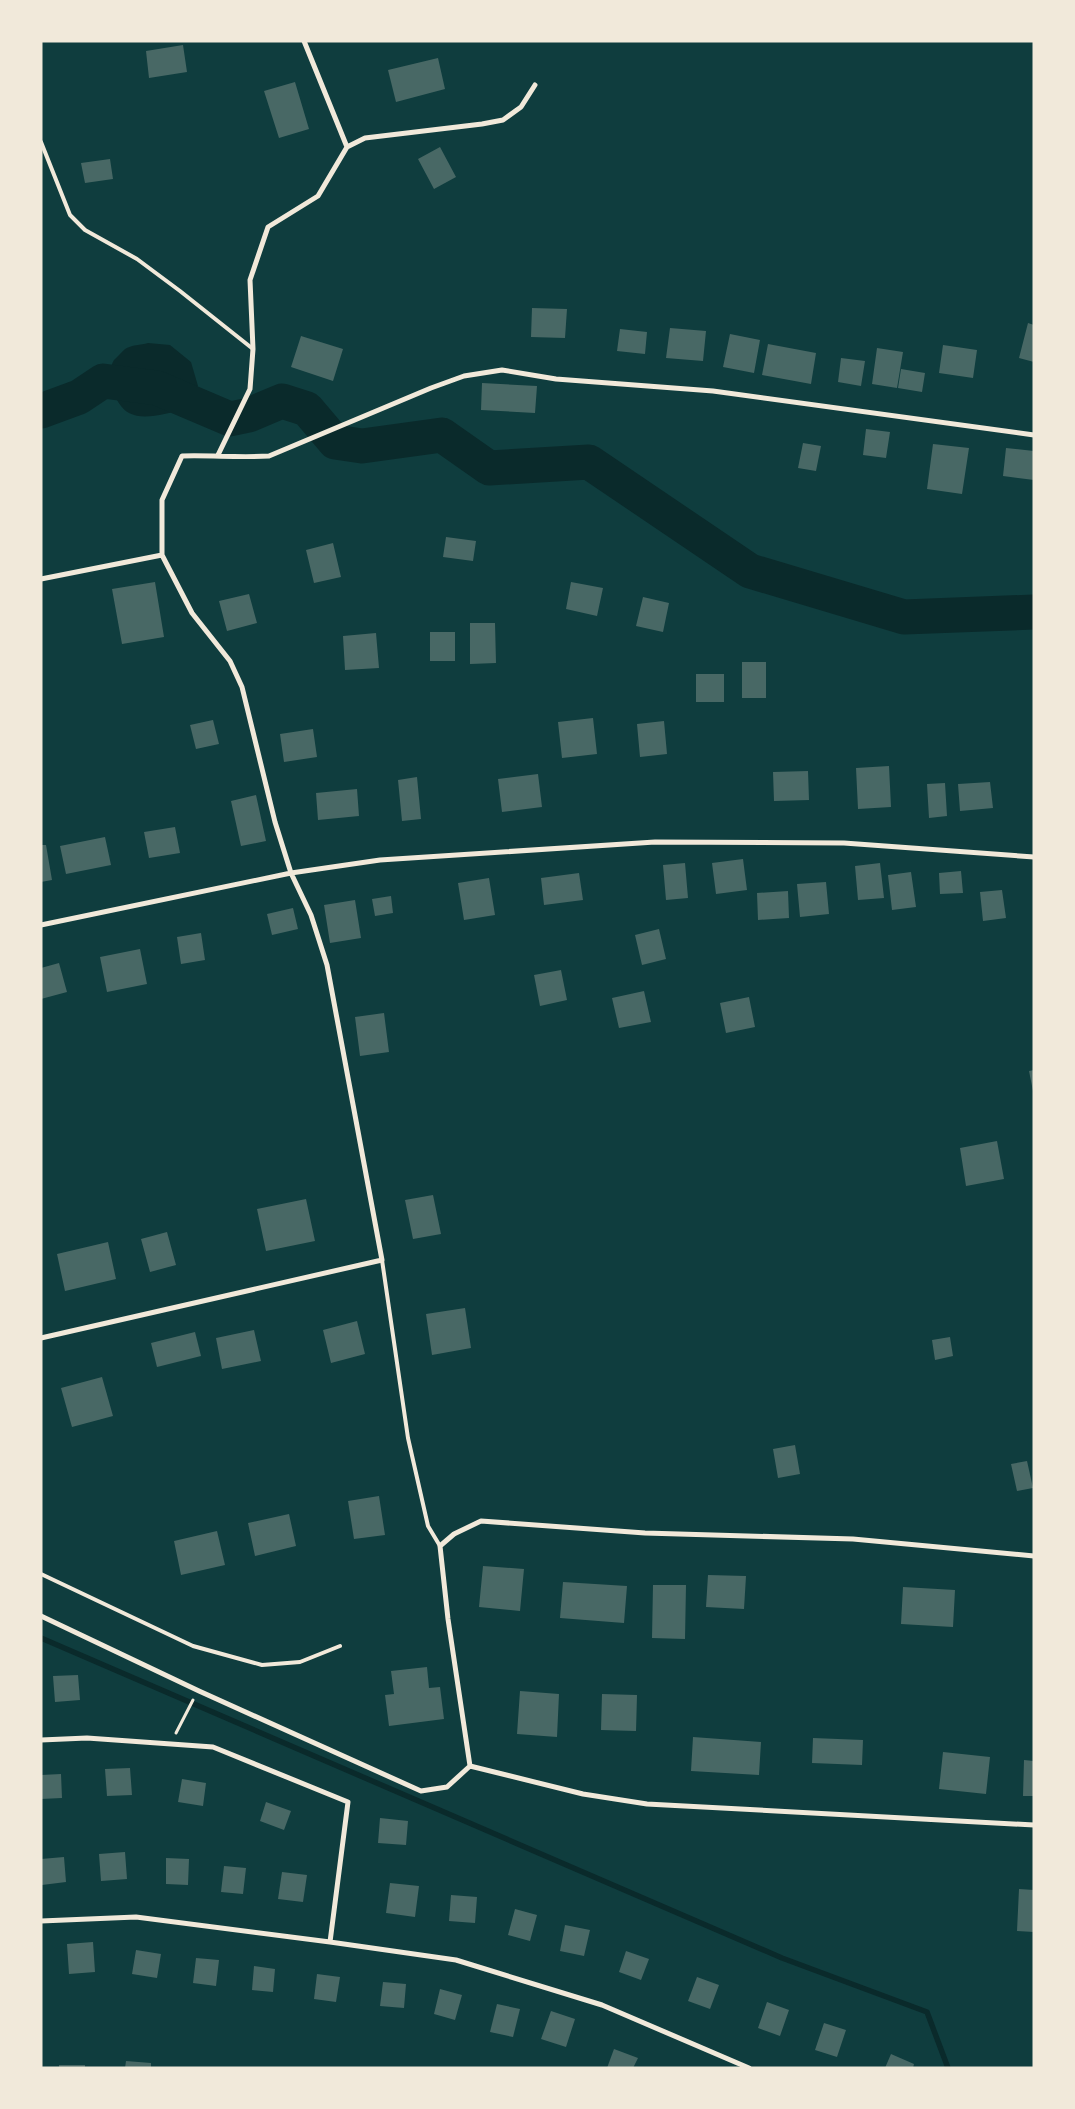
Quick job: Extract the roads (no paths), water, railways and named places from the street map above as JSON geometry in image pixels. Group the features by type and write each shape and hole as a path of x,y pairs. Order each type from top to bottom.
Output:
{"street":[{"path":"304,41 347,147"},
{"path":"218,454 250,389 254,349 250,280 268,227 318,196 347,147 365,138 503,120 521,108 535,85"},
{"path":"41,1338 382,1260 327,965 312,916 291,873 275,822 242,687 230,661 192,612 162,555 162,500 182,456 218,454 244,458 270,455 464,376 502,370 556,379 713,391 1034,435"},
{"path":"41,579 162,555"},
{"path":"41,925 291,873 380,860 655,842 844,843 1034,857"},
{"path":"470,1766 448,1619 440,1546 454,1534 481,1521 644,1532 853,1539 1034,1556"},
{"path":"41,1616 199,1691 421,1791 446,1787 470,1766"},
{"path":"41,1740 87,1738 213,1747 348,1802 330,1942"},
{"path":"470,1766 583,1794 647,1804 1034,1824"},
{"path":"41,1921 136,1917 456,1960 602,2005 739,2066 749,2068"}],"lane":[{"path":"41,142 70,214 85,230 137,259 254,349"},
{"path":"382,1260 408,1438 428,1526 440,1546"},
{"path":"41,1574 193,1646 262,1664 300,1662 340,1646"}],"water":[{"path":"148,343 170,345 191,362 198,386 182,410 156,416 135,415 124,409 115,396 110,373 114,360 127,348"}],"waterway":[{"path":"41,411 79,397 103,381 157,388 230,419 249,415 282,401 307,409 335,442 362,446 442,435 489,468 589,462 750,571 904,617 1034,612"},
{"path":"41,1638 782,1958 927,2012 948,2068"}]}
